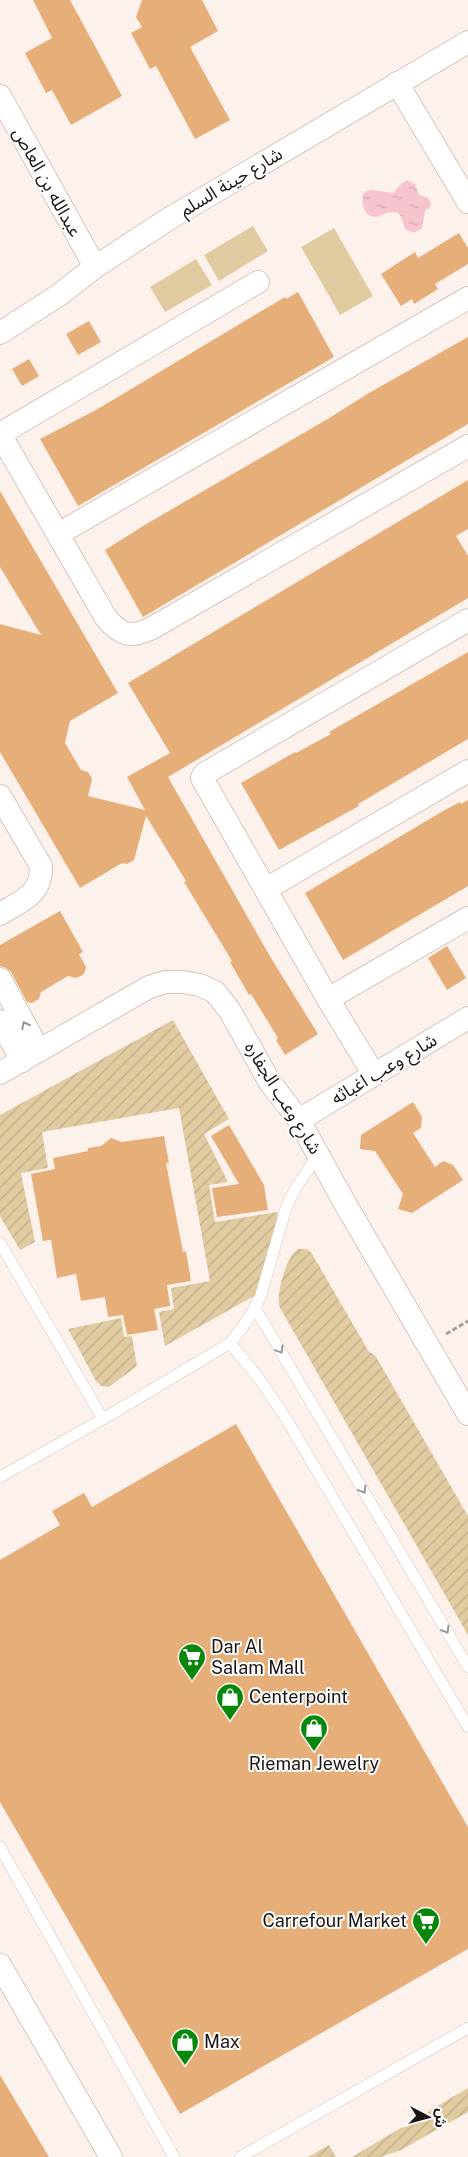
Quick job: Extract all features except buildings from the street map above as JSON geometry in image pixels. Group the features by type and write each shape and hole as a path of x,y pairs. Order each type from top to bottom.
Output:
{"street":[{"name":"شارع حينة السلم","path":"0,333 59,295 95,268 167,220 468,42"},
{"path":"397,83 468,202"},
{"name":"عبدالله بن العاص","path":"0,96 95,268"},
{"path":"258,282 0,434 106,618 114,628 127,634 140,634 468,446"},
{"path":"58,534 468,298"},
{"path":"374,1075 328,999 203,781 204,774 468,620"},
{"path":"266,889 468,771"},
{"path":"0,796 41,866 41,877 33,894 0,914"},
{"path":"328,999 468,918"},
{"path":"0,979 30,1056"},
{"name":"شارع وعب الجفاره","path":"0,1073 149,987 165,982 184,982 200,985 215,992 230,1011 270,1081 299,1120 468,1414"},
{"name":"شارع وعب اغباثه","path":"299,1120 468,1018"},
{"path":"0,1021 30,1056"},
{"path":"0,1965 111,2157"}],"lane":[{"path":"0,1477 103,1419 230,1342 244,1326 262,1295 286,1208 299,1183 318,1155"},
{"path":"0,1243 103,1419"},
{"path":"255,1308 468,1667"},
{"path":"230,1342 260,1380 287,1420 468,1727"},
{"path":"0,1847 174,2157"},
{"path":"240,2157 468,2028"}],"shaded area":[{"path":"253,226 268,251 219,281 204,255"},
{"path":"334,228 373,296 340,315 301,247"},
{"path":"196,259 212,285 165,312 150,287"},
{"path":"173,1020 229,1119 204,1134 228,1182 209,1185 215,1222 277,1212 280,1219 262,1286 254,1296 165,1346 159,1312 174,1309 171,1288 210,1281 179,1108 42,1132 48,1168 21,1173 35,1242 20,1250 0,1216 0,1115"},
{"path":"298,1249 307,1249 311,1252 369,1352 375,1355 468,1516 468,1635 280,1308 280,1286 289,1259"},
{"path":"121,1318 124,1337 132,1336 137,1366 109,1387 101,1386 96,1381 68,1329"},
{"path":"468,2088 468,2112 401,2150 381,2157 352,2157"},
{"path":"329,2145 336,2157 308,2157"}],"water":[{"path":"407,180 415,184 419,195 428,198 431,202 430,207 425,211 422,228 414,233 405,229 402,218 395,212 374,217 364,210 363,205 364,193 373,190 393,193"}],"place":[{"name":"Dar Al Salam Mall","path":"192,1681"},
{"name":"Centerpoint","path":"230,1721"},
{"name":"Rieman Jewelry","path":"314,1752"},
{"name":"Carrefour Market","path":"426,1945"},
{"name":"Max","path":"185,2066"}]}
